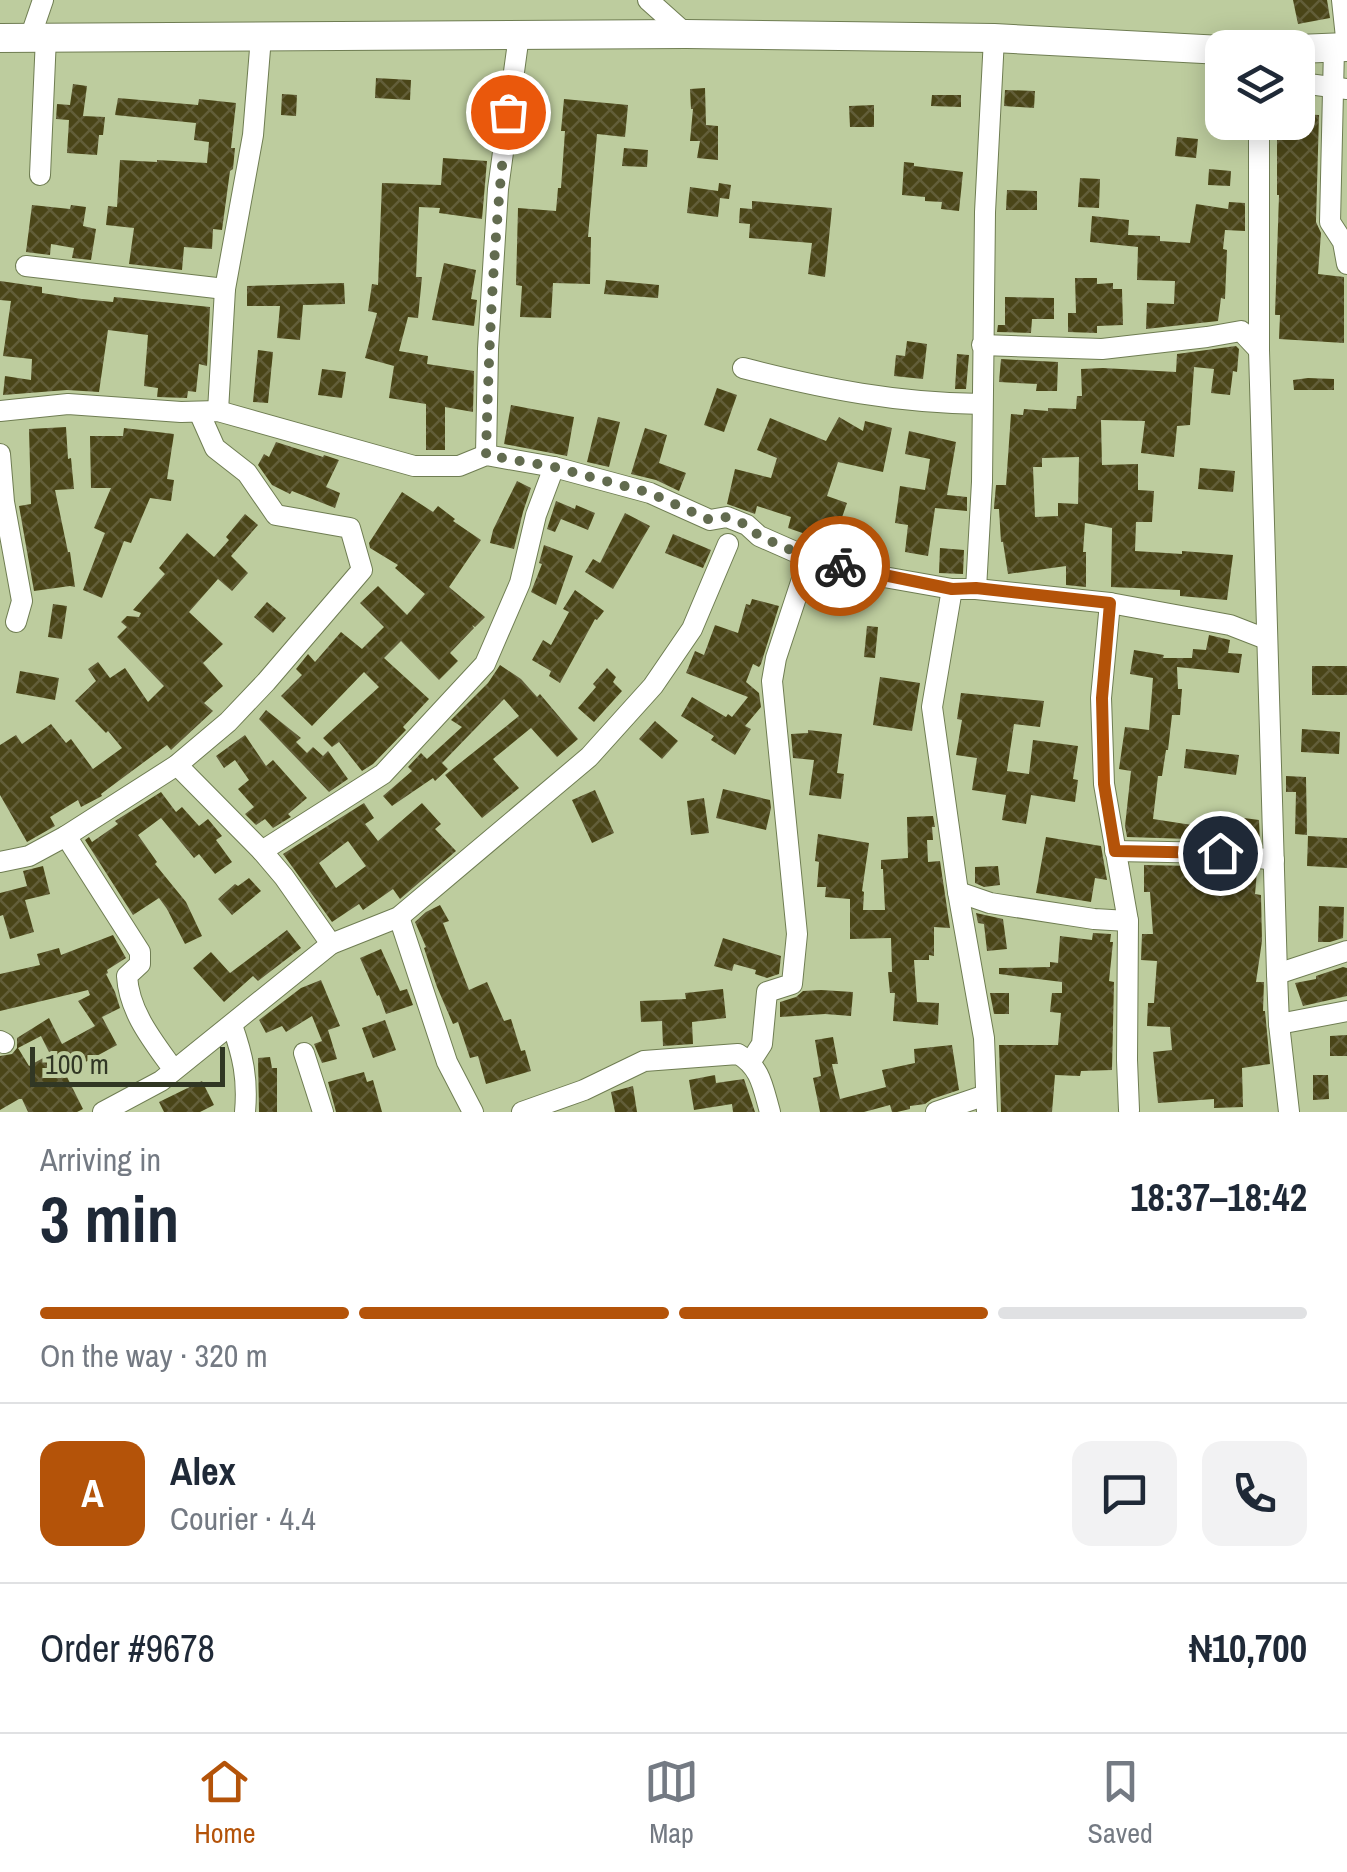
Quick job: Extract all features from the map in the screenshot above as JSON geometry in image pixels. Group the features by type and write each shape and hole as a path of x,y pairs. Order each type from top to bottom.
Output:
{"highway":[{"path":"0,38 686,34 994,38 1205,49"},
{"path":"1315,49 1341,48"}],"street":[{"path":"40,175 38,37 43,0"},
{"path":"648,0 686,34"},
{"path":"1342,0 1330,222 1343,242 1347,264"},
{"path":"486,455 498,189 519,35"},
{"path":"0,862 30,856 178,764 254,695 362,570 350,528 276,515 246,473 215,448 209,411 225,289 253,135 260,37"},
{"path":"976,588 982,482 985,212 994,38"},
{"path":"1315,85 1340,88"},
{"path":"1259,140 1266,639 1277,974 1289,1112"},
{"path":"26,266 225,289"},
{"path":"982,346 1102,349 1241,331 1259,350"},
{"path":"743,368 883,399 982,404"},
{"path":"0,411 68,404 128,410 209,411 414,466 458,466 486,455 554,467 650,493 710,520 728,544"},
{"path":"0,454 4,502 22,600 16,622"},
{"path":"262,850 383,774 485,664 520,583 536,516 554,467"},
{"path":"710,520 727,517 809,558 884,577 952,589 976,588 1110,603 1230,626 1266,639"},
{"path":"728,544 759,536"},
{"path":"103,1112 160,1081 331,944 398,916 589,757 653,686 692,629 728,544"},
{"path":"751,1062 762,1044 767,992 787,987 793,980 797,934 772,681 809,558"},
{"path":"936,1112 987,1103 984,1038 932,708 952,589"},
{"path":"1110,603 1102,698 1104,784 1128,921 1130,1110"},
{"path":"178,764 262,850 331,944"},
{"path":"66,836 140,952 140,964 127,976 128,990 147,1032 173,1069"},
{"path":"1115,851 1220,853 1274,860"},
{"path":"958,892 990,903 1128,921"},
{"path":"398,916 448,1062 473,1112"},
{"path":"1277,974 1347,951"},
{"path":"1280,1024 1347,1011"},
{"path":"232,1025 248,1084 246,1112"},
{"path":"304,1053 323,1112"},
{"path":"522,1112 584,1090 644,1061 738,1054 751,1062 770,1112"}],"building":[{"path":"1293,0 1327,0 1330,18 1298,24"},
{"path":"376,78 411,80 410,100 375,98"},
{"path":"73,84 87,86 83,116 105,117 97,155 67,153 69,120 56,119 57,104 70,105"},
{"path":"705,88 706,125 718,126 718,160 697,158 700,141 690,141 690,89"},
{"path":"1005,90 1035,91 1034,108 1004,106"},
{"path":"476,91 494,93 492,116 474,114"},
{"path":"282,94 297,95 296,116 281,115"},
{"path":"932,95 961,95 961,107 931,106"},
{"path":"118,98 198,105 199,99 236,103 233,169 222,230 213,229 212,249 184,247 182,270 129,264 134,228 106,225 108,206 117,207 120,160 207,163 209,142 194,140 196,123 115,115"},
{"path":"564,99 628,105 625,137 597,134 588,237 590,284 553,283 551,318 520,317 522,286 516,285 518,208 556,211 561,188"},
{"path":"874,105 874,127 850,127 849,106"},
{"path":"1315,115 1319,115 1318,274 1344,277 1344,343 1279,339 1280,315 1275,315 1277,140 1315,140"},
{"path":"1177,137 1198,139 1196,158 1175,156"},
{"path":"624,148 648,150 647,167 622,166"},
{"path":"443,158 487,161 482,219 419,207 416,277 422,277 418,318 408,317 399,351 428,356 427,364 474,371 473,412 445,407 445,450 426,450 426,404 389,398 394,366 365,358 377,313 368,311 372,284 378,285 382,183 441,185"},
{"path":"904,162 963,172 959,211 941,209 942,202 925,201 925,197 902,195"},
{"path":"1209,169 1231,171 1230,186 1208,185"},
{"path":"1080,178 1100,179 1099,208 1078,207"},
{"path":"719,183 731,185 729,199 720,198 718,217 687,213 690,187 718,191"},
{"path":"1007,190 1037,191 1037,210 1006,210"},
{"path":"752,201 832,208 825,277 808,274 812,243 749,238 750,224 739,223 740,208 752,209"},
{"path":"1229,202 1245,203 1245,231 1225,230 1225,299 1221,298 1218,321 1146,329 1147,303 1174,304 1175,281 1137,280 1138,247 1090,242 1092,216 1129,220 1128,235 1160,236 1160,241 1190,243 1196,204 1228,209"},
{"path":"32,205 86,207 83,226 96,229 91,260 72,258 74,248 51,244 50,255 26,252"},
{"path":"444,263 476,270 471,299 477,300 474,326 432,320"},
{"path":"1075,278 1097,278 1097,284 1113,283 1113,289 1122,289 1123,325 1097,326 1097,333 1068,332 1068,313 1076,313"},
{"path":"606,280 659,285 658,298 604,294"},
{"path":"0,281 42,287 42,293 82,299 113,302 114,297 210,307 207,366 199,364 196,392 188,391 187,398 157,397 158,388 144,386 148,335 108,330 99,392 3,395 5,376 31,380 32,359 3,356 11,301 0,300"},
{"path":"344,283 345,304 303,305 300,340 277,338 280,306 247,306 247,286"},
{"path":"1005,297 1054,298 1054,319 1032,319 1031,333 997,332 998,325 1005,325"},
{"path":"907,341 927,344 923,379 894,376 896,355 905,356"},
{"path":"1236,346 1237,372 1233,371 1230,395 1211,393 1214,369 1194,367 1190,425 1177,426 1174,457 1141,453 1145,421 1101,420 1102,465 1138,464 1138,490 1154,491 1152,522 1136,522 1135,551 1233,555 1227,600 1180,596 1180,590 1111,587 1112,528 1085,523 1086,587 1066,585 1066,566 1008,574 999,509 994,507 996,485 1006,485 1011,414 1023,415 1024,409 1076,409 1077,396 1082,396 1081,369 1176,372 1177,354","holes":["1079,457 1078,504 1058,503 1058,516 1035,517 1033,467 1042,467 1042,458"]},
{"path":"258,350 273,352 268,403 253,402"},
{"path":"957,354 969,355 966,389 955,389"},
{"path":"1001,359 1058,362 1057,391 1036,391 1037,384 999,382"},
{"path":"322,369 346,372 342,398 318,395"},
{"path":"1334,379 1334,390 1294,390 1293,380"},
{"path":"717,388 737,395 724,432 704,425"},
{"path":"511,405 574,417 567,456 504,444"},
{"path":"598,417 620,422 609,467 587,462"},
{"path":"839,417 863,431 865,421 892,428 883,472 838,462 827,496 847,503 831,549 815,545 817,538 788,528 791,517 757,506 755,514 727,504 735,469 771,478 777,458 757,450 770,418 826,441"},
{"path":"66,427 74,489 55,490 75,587 34,591 19,506 31,504 29,429"},
{"path":"124,428 174,434 167,479 174,480 171,501 150,498 131,543 124,541 102,598 83,590 105,533 94,528 111,488 91,488 90,436 123,436"},
{"path":"645,428 667,435 659,463 686,473 679,491 631,474"},
{"path":"909,431 956,442 947,495 967,497 967,511 935,508 928,556 905,552 908,525 895,523 900,486 925,490 930,459 905,454"},
{"path":"276,442 339,460 326,487 340,493 335,508 272,485 258,465 264,454 269,457"},
{"path":"1200,468 1235,471 1233,492 1198,489"},
{"path":"517,481 531,488 514,549 490,543"},
{"path":"402,492 433,512 438,506 481,540 449,587 485,617 475,627 472,625 474,628 450,653 458,661 439,680 401,641 384,658 429,699 403,727 406,730 362,771 339,742 332,747 323,738 379,687 364,672 312,726 281,696 302,675 296,669 308,654 315,662 341,632 362,649 384,627 360,603 378,586 407,615 425,594 395,568 398,565 370,548 369,543"},
{"path":"556,501 595,513 588,530 561,519 555,532 547,529"},
{"path":"625,513 650,526 613,589 585,572 593,559 600,563"},
{"path":"245,514 258,525 231,556 248,573 232,591 218,579 189,612 223,644 203,663 223,686 204,703 213,711 171,750 167,745 102,796 81,807 78,800 50,817 55,826 27,842 0,795 0,745 16,735 22,744 51,724 66,743 71,739 93,769 122,748 75,701 96,681 88,669 98,662 110,678 125,668 148,702 164,686 117,637 127,627 121,622 127,616 139,617 141,613 133,610 165,574 159,568 187,533 214,557"},
{"path":"673,534 711,550 703,568 665,553"},
{"path":"544,545 573,556 556,605 531,592 542,564 539,563"},
{"path":"940,548 964,550 963,574 939,573"},
{"path":"575,590 604,611 595,619 560,683 549,676 551,671 532,660 543,640 551,645 569,612 563,609"},
{"path":"752,599 779,606 761,664 753,664 746,682 759,693 761,707 745,726 751,729 735,755 711,740 714,736 681,716 692,697 732,717 748,697 686,673 695,651 704,655 715,625 738,633 746,604 750,605"},
{"path":"267,602 286,618 273,633 254,617"},
{"path":"53,604 67,606 62,639 48,637"},
{"path":"867,626 878,627 875,658 864,657"},
{"path":"1209,635 1230,640 1228,653 1242,654 1239,673 1177,667 1178,689 1182,689 1180,715 1172,715 1153,819 1192,825 1190,839 1127,837 1131,771 1119,769 1125,727 1149,730 1153,678 1130,674 1134,650 1164,655 1163,658 1192,658 1193,649 1206,650"},
{"path":"500,665 521,679 537,697 540,694 578,739 557,757 531,728 493,759 519,788 482,818 445,775 519,716 504,699 442,763 448,769 392,806 383,796 412,771 408,767 421,753 427,759 462,727 451,720 488,683"},
{"path":"1312,666 1347,666 1347,695 1312,695"},
{"path":"607,668 622,691 594,722 578,708"},
{"path":"20,671 59,678 55,700 16,693"},
{"path":"880,677 920,683 912,731 873,725"},
{"path":"961,693 1044,701 1040,727 1014,724 1007,771 1029,774 1033,740 1078,746 1073,779 1078,780 1075,802 1031,795 1026,824 1002,820 1006,795 972,790 977,758 956,755 962,720 957,719"},
{"path":"266,710 301,738 296,742 307,753 313,747 323,756 328,751 348,779 329,792 259,719"},
{"path":"655,721 678,741 662,759 639,739"},
{"path":"1302,729 1340,732 1339,754 1301,752"},
{"path":"808,730 842,734 837,773 844,774 841,799 809,795 814,760 793,758 791,734"},
{"path":"245,735 266,766 273,760 307,798 288,814 291,817 273,828 265,819 256,825 245,814 254,807 238,789 249,780 235,760 224,768 216,756"},
{"path":"1186,749 1239,755 1236,775 1184,768"},
{"path":"1286,776 1306,777 1307,835 1295,834 1296,792 1286,792"},
{"path":"723,789 770,800 766,830 716,818"},
{"path":"595,790 614,833 592,843 572,800"},
{"path":"161,792 176,812 182,807 199,826 208,819 222,836 216,840 232,862 215,874 199,854 194,858 161,818 138,835 155,864 186,902 202,936 185,944 159,898 133,915 85,840 89,837 92,842 118,824 115,821"},
{"path":"704,798 709,833 691,835 687,801"},
{"path":"364,803 374,818 365,824 378,841 422,803 441,824 435,829 456,851 400,899 393,889 363,910 359,904 332,922 283,854","holes":["348,841 366,866 336,888 319,863"]},
{"path":"1214,814 1259,820 1260,844 1211,835"},
{"path":"933,816 933,840 927,840 928,862 940,861 950,928 934,927 934,956 914,960 917,1002 939,1003 938,1025 893,1021 895,993 890,993 888,972 892,972 891,938 850,939 850,899 825,897 826,887 817,887 819,862 815,861 818,834 869,843 863,910 885,910 881,860 908,858 907,817"},
{"path":"1308,836 1347,838 1347,868 1307,866"},
{"path":"1046,837 1101,846 1107,880 1095,878 1091,902 1036,893"},
{"path":"1144,865 1194,866 1194,872 1242,878 1242,870 1257,872 1255,894 1261,895 1262,941 1256,982 1264,982 1263,1011 1270,1064 1242,1068 1243,1107 1214,1108 1214,1099 1158,1103 1153,1052 1172,1050 1170,1027 1147,1026 1148,1003 1154,1003 1157,961 1141,960 1142,934 1153,934 1150,892 1144,892"},
{"path":"43,866 50,894 25,900 34,932 10,939 3,915 0,916 0,893 27,886 23,871"},
{"path":"998,866 1000,885 984,887 975,883 975,867"},
{"path":"249,878 261,891 232,915 218,899"},
{"path":"440,905 449,921 443,923 469,990 487,982 504,1021 511,1019 531,1071 486,1084 478,1056 470,1058 458,1022 453,1024 437,987 415,922"},
{"path":"1319,906 1344,907 1343,938 1318,942"},
{"path":"976,913 1003,919 1007,949 987,951 984,924 978,923"},
{"path":"287,930 301,948 258,981 253,976 224,1002 193,968 211,952 230,973"},
{"path":"1093,933 1111,934 1113,942 1109,981 1114,982 1112,1070 1081,1071 1080,1076 1055,1075 1052,1112 1001,1112 999,1045 1058,1045 1061,1013 1050,1012 1052,993 1062,993 1062,982 999,974 999,968 1050,967 1050,962 1058,963 1060,936 1092,940"},
{"path":"113,935 126,958 106,974 120,1008 102,1017 117,1045 65,1073 83,1109 28,1112 19,1099 0,1110 0,1056 12,1054 17,1038 49,1018 62,1044 95,1026 78,1001 90,995 88,990 0,1011 0,974 40,965 37,954 59,948 61,955","holes":["41,1036 50,1054 29,1066 18,1048"]},
{"path":"723,938 781,956 779,974 767,978 755,974 756,970 734,964 732,971 714,966"},
{"path":"381,949 400,991 407,989 413,1005 386,1014 360,958"},
{"path":"1347,968 1347,996 1303,1006 1295,983"},
{"path":"321,980 340,1026 328,1030 337,1059 322,1063 314,1044 322,1041 312,1016 286,1032 282,1026 266,1033 259,1020 301,988"},
{"path":"723,989 726,1018 692,1022 693,1044 663,1046 662,1021 641,1022 640,1001 686,999 685,993"},
{"path":"803,991 853,992 851,1016 780,1017 780,1002"},
{"path":"990,993 1009,993 1009,1014 994,1014"},
{"path":"385,1020 396,1050 373,1058 362,1028"},
{"path":"1347,1035 1347,1056 1330,1056 1330,1036"},
{"path":"833,1037 838,1064 832,1064 840,1099 886,1087 882,1070 915,1063 914,1049 952,1045 959,1090 897,1112 892,1112 890,1105 864,1112 820,1112 813,1078 821,1076 815,1040"},
{"path":"270,1057 272,1068 277,1068 277,1112 259,1112 258,1058"},
{"path":"364,1072 367,1082 373,1080 382,1112 336,1112 328,1082"},
{"path":"715,1075 716,1083 744,1079 755,1112 733,1112 732,1104 694,1110 689,1080"},
{"path":"1313,1075 1328,1075 1329,1099 1313,1100"},
{"path":"202,1081 214,1105 200,1112 164,1112 159,1102"},
{"path":"633,1086 637,1112 615,1112 611,1092"}],"way so far":[{"path":"508,112 498,189 486,455 554,467 650,493 710,520 727,517 809,558 840,566"}],"route":[{"path":"840,566 952,589 976,588 1110,603 1102,698 1104,784 1115,851 1220,853"}]}
